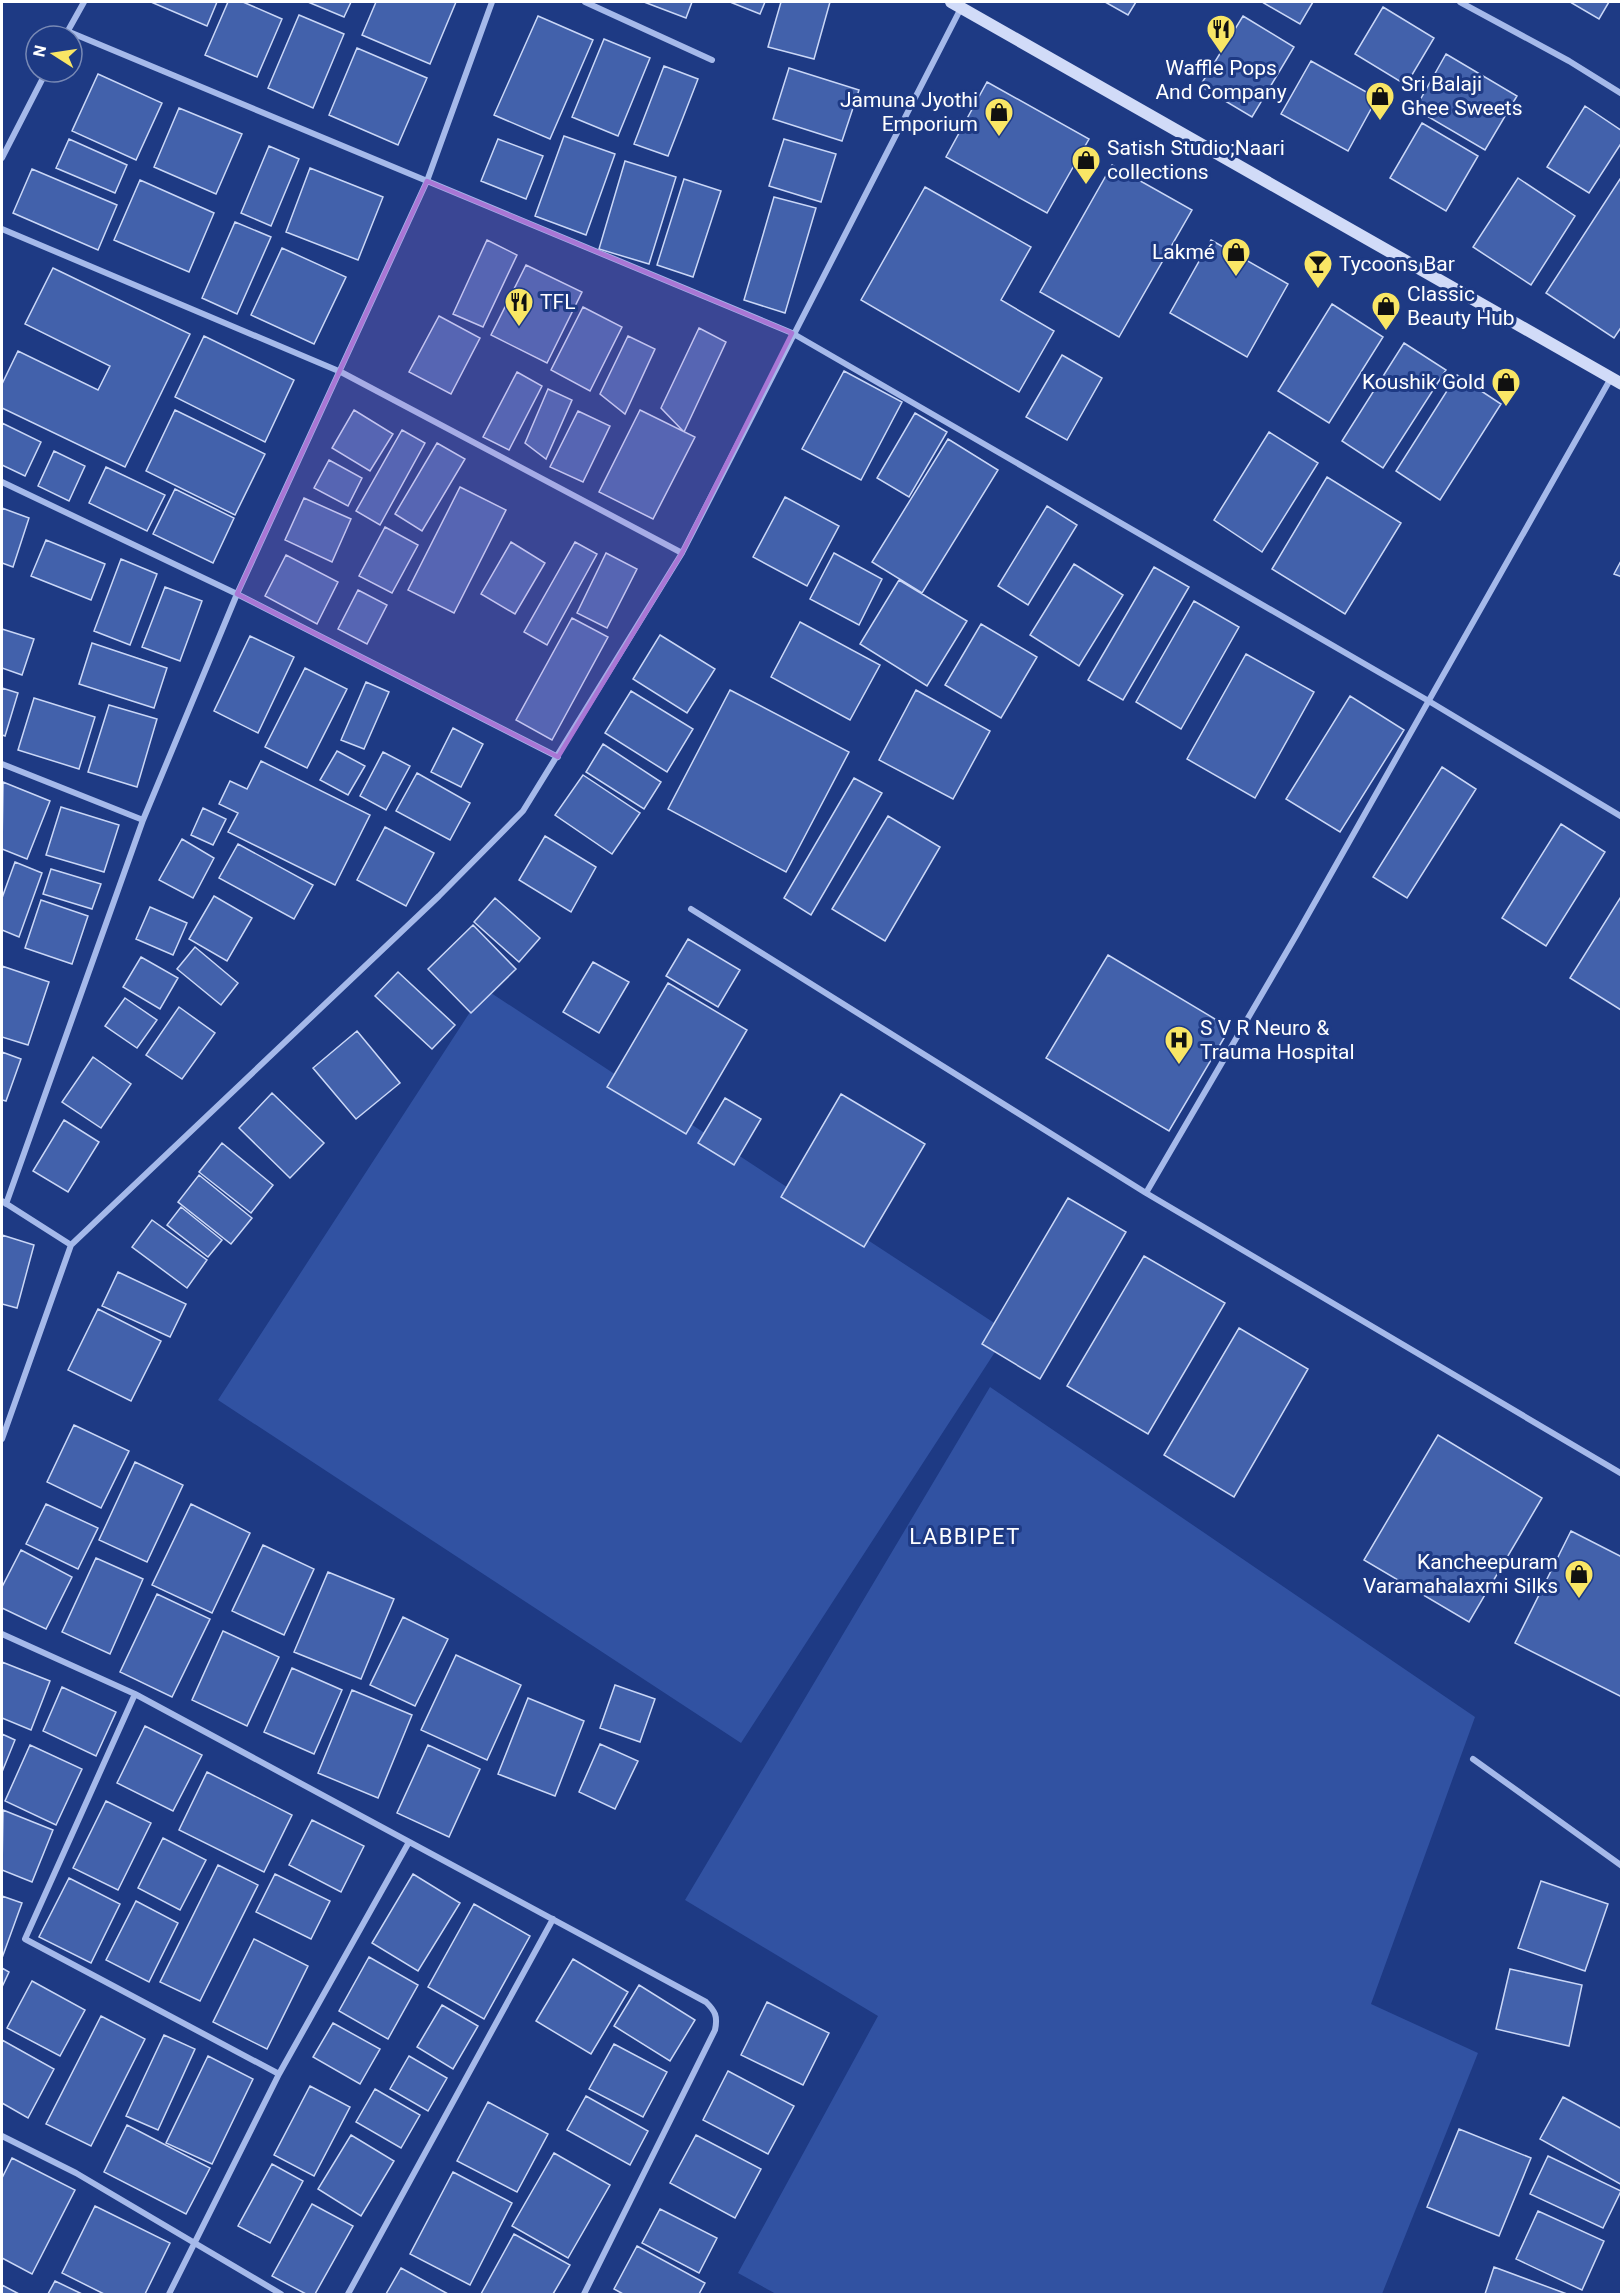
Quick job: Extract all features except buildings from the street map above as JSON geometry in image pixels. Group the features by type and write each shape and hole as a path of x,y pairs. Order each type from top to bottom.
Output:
{"street":[{"path":"72,24 84,2"},
{"path":"71,1245 4,1203 143,820 237,594 427,181 492,2"},
{"path":"585,2 712,60"},
{"path":"1460,2 1569,61 1622,94"},
{"path":"2,1439 71,1245 523,811 682,554 956,4 1616,380 1427,700 1297,934 1146,1193"},
{"path":"84,41 792,333 1427,700 1622,817"},
{"path":"2,158 40,84"},
{"path":"2,229 341,372 682,554"},
{"path":"2,482 237,594 558,757"},
{"path":"2,764 143,820"},
{"path":"691,909 1146,1193 1622,1474"},
{"path":"2,1634 135,1694 706,2002 718,2018 716,2030 584,2295"},
{"path":"135,1694 25,1939 279,2074"},
{"path":"1473,1759 1622,1866"},
{"path":"170,2295 279,2074 409,1842"},
{"path":"348,2295 553,1919"},
{"path":"2,2136 76,2173 281,2295"}],"highlighted area":[{"path":"427,181 792,333 682,553 558,757 237,594"}],"shaded area":[{"path":"485,989 1008,1332 741,1743 218,1400"},
{"path":"990,1387 1475,1717 1371,2004 1478,2053 1382,2294 776,2294 738,2273 878,2016 685,1900"}],"place":[{"name":"Waffle Pops And Company","path":"1221,54"},
{"name":"Sri Balaji Ghee Sweets","path":"1380,122"},
{"name":"Jamuna Jyothi Emporium","path":"999,138"},
{"name":"Satish Studio;Naari collections","path":"1086,186"},
{"name":"Lakmé","path":"1236,278"},
{"name":"Tycoons Bar","path":"1318,290"},
{"name":"TFL","path":"519,328"},
{"name":"Classic Beauty Hub","path":"1386,332"},
{"name":"Koushik Gold","path":"1506,408"},
{"name":"S V R Neuro & Trauma Hospital","path":"1179,1066"},
{"name":"Kancheepuram Varamahalaxmi Silks","path":"1579,1600"}],"district":[{"name":"LABBIPET","path":"965,1536"}]}
